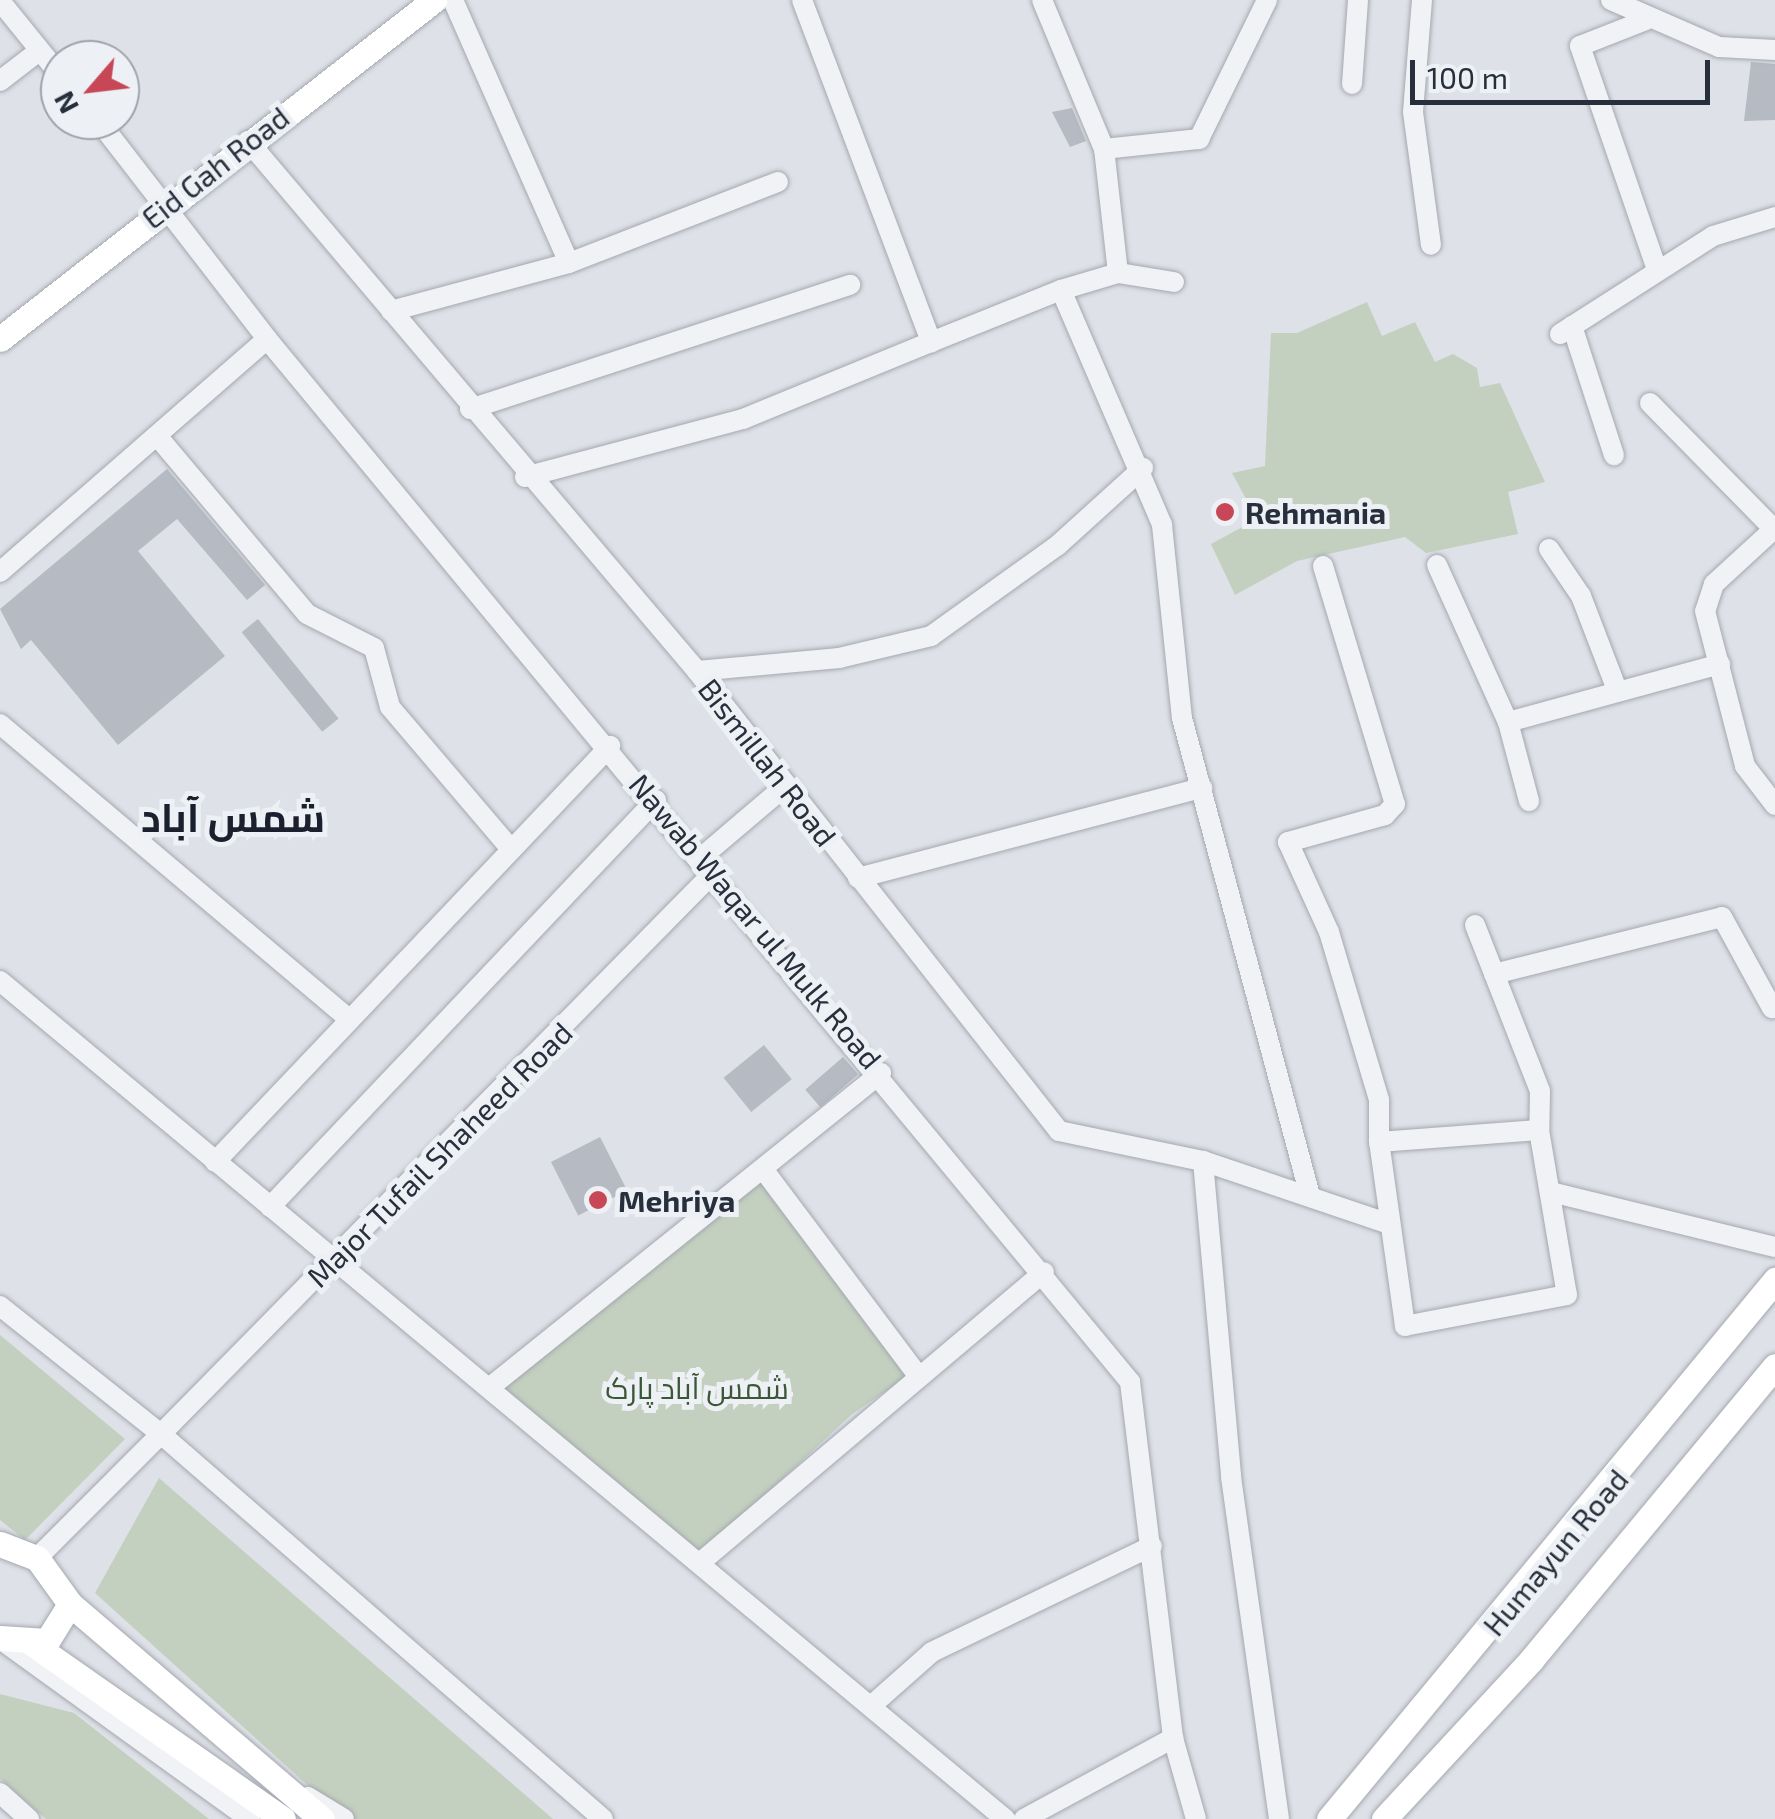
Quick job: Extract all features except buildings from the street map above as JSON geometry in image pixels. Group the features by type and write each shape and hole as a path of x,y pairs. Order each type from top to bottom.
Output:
{"main road":[{"name":"Eid Gah Road","path":"0,339 167,202 434,0"},
{"name":"Humayun Road","path":"1329,1819 1775,1280"},
{"name":"Humayun Road","path":"1384,1819 1775,1366"},
{"path":"0,1544 37,1558 70,1604 322,1819"},
{"path":"33,1644 59,1633 70,1604"},
{"path":"0,1638 33,1644 284,1819"},
{"path":"1318,1819 1354,1790"}],"street":[{"path":"454,0 570,263"},
{"path":"802,0 931,342"},
{"path":"1042,0 1104,149 1118,272"},
{"path":"1104,149 1200,139 1267,0"},
{"path":"1352,84 1358,0"},
{"path":"1422,0 1413,112 1431,245"},
{"path":"1611,0 1646,20 1719,47 1775,50"},
{"path":"0,1 39,50 0,80"},
{"path":"1646,20 1580,46 1657,270"},
{"name":"Nawab Waqar ul Mulk Road","path":"115,140 167,202 267,339 709,864 1130,1382 1173,1738 1196,1819"},
{"name":"Bismillah Road","path":"248,141 525,477 697,671 784,788 1059,1131 1203,1161 1386,1223"},
{"path":"391,311 570,263 778,182"},
{"path":"1614,455 1566,330 1713,236 1775,217"},
{"path":"525,477 742,419 1061,290 1118,272 1174,282"},
{"path":"470,409 850,285"},
{"path":"1061,290 1143,468 1162,525 1182,718 1310,1196"},
{"path":"0,572 267,339"},
{"path":"1650,403 1775,529 1706,597 1745,766 1775,805"},
{"path":"158,437 307,614 374,648 390,707 510,847"},
{"path":"697,671 839,658 931,636 1058,545 1143,468"},
{"path":"1549,549 1581,596 1617,690"},
{"path":"1437,565 1508,722 1529,801"},
{"path":"1323,566 1395,804 1385,815 1288,842 1334,946 1378,1100 1386,1223 1405,1326 1567,1296 1538,1130 1540,1090 1475,925"},
{"path":"1508,722 1720,664"},
{"path":"0,724 348,1018"},
{"path":"215,1162 610,746"},
{"name":"Major Tufail Shaheed Road","path":"37,1558 334,1260 784,788"},
{"path":"858,878 1202,788"},
{"path":"270,1208 656,800"},
{"path":"1494,974 1722,917 1772,1008"},
{"path":"0,982 1005,1819"},
{"path":"489,1388 881,1073"},
{"path":"1379,1142 1538,1130"},
{"path":"1203,1161 1231,1477 1279,1819"},
{"path":"763,1168 919,1376"},
{"path":"1551,1192 1775,1247"},
{"path":"701,1562 1044,1272"},
{"path":"0,1306 161,1434 604,1819"},
{"path":"872,1706 932,1652 1152,1546"},
{"path":"0,1638 250,1819"},
{"path":"1024,1819 1173,1738"},
{"path":"268,1773 344,1819"},
{"path":"0,1793 29,1819"}],"green space":[{"path":"1367,302 1382,336 1415,322 1435,362 1453,354 1477,368 1480,387 1500,383 1545,482 1508,492 1518,534 1426,553 1405,537 1297,561 1235,595 1211,544 1257,519 1232,473 1265,466 1271,333 1297,333"},
{"name":"شمس آباد پارک","path":"762,1177 909,1375 851,1415 700,1556 495,1388"},
{"path":"0,1335 125,1439 25,1540 0,1520"},
{"path":"159,1478 553,1819 345,1819 95,1593"},
{"path":"0,1694 74,1713 209,1819 46,1819 0,1779"}],"place":[{"name":"Rehmania","path":"1225,512"},
{"name":"Mehriya","path":"598,1200"}],"district":[{"name":"شمس آباد","path":"233,816"}]}
